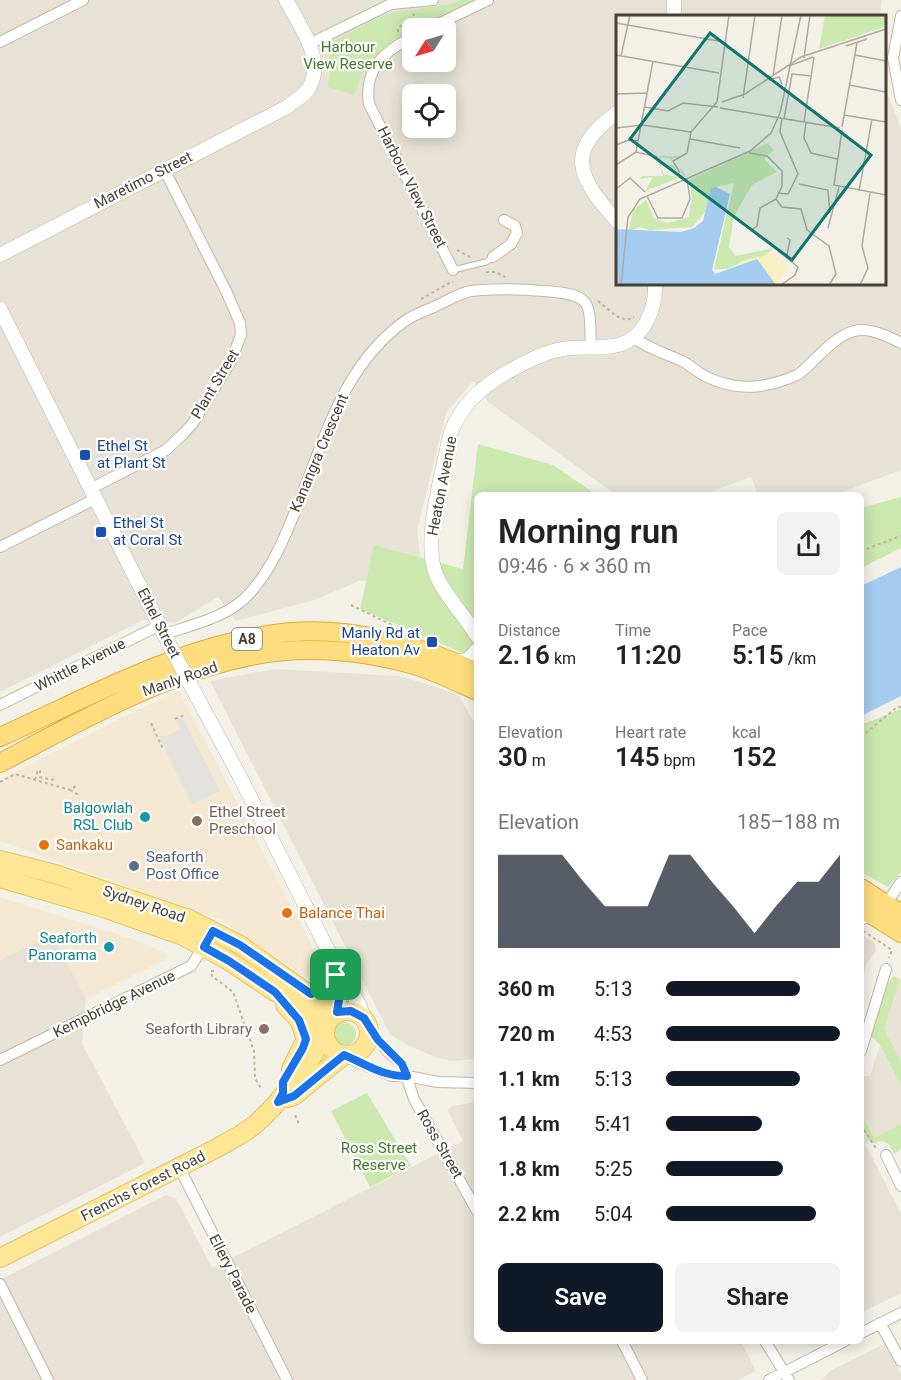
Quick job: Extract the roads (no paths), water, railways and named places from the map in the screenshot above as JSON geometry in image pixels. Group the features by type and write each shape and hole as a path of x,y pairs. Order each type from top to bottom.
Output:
{"highway":[{"name":"Manly Road","path":"0,737 149,669 200,650 243,639 291,632 335,633 412,646 474,671"},
{"name":"Manly Road","path":"0,763 137,694 212,666 252,656 294,651 334,651 366,655 414,665 474,690"},
{"path":"864,893 877,913 901,933"}],"main road":[{"name":"Sydney Road","path":"2,864 56,874 189,919 229,961 275,992 284,994 309,1014 324,1034"},
{"name":"Sydney Road","path":"208,939 240,945 336,1013"},
{"path":"275,992 299,1020 306,1039 283,1082 281,1097"},
{"path":"351,1011 367,1023 369,1036 365,1046 357,1053 345,1055 331,1048 324,1034 327,1021 336,1013 351,1011"},
{"name":"Frenchs Forest Road","path":"0,1258 237,1137 252,1127 281,1097 309,1062 324,1034"},
{"name":"Frenchs Forest Road","path":"281,1097 294,1096 345,1055"}],"street":[{"path":"0,42 83,0"},
{"name":"Maretimo Street","path":"0,255 287,107 308,91 315,75 315,60 286,0"},
{"path":"309,45 391,4 433,0"},
{"path":"451,18 488,0"},
{"path":"901,16 889,46 901,100"},
{"name":"Harbour View Street","path":"402,43 375,66 367,90 369,104 453,270"},
{"path":"616,113 603,122 587,142 582,167 590,190 616,220"},
{"name":"Plant Street","path":"0,547 166,450 193,423 231,361 241,335 240,323 164,169"},
{"path":"493,257 511,244 518,230 504,220"},
{"path":"655,285 655,303 652,314 644,327 633,337 644,345 684,362 705,376 732,387 746,388 799,375 836,339 857,329 877,332 901,343"},
{"name":"Kanangra Crescent","path":"165,635 224,614 249,594 273,562 287,533 339,402 358,367 373,348 406,320 468,291 523,290 573,294 588,307 591,315 591,347"},
{"name":"Ethel Street","path":"0,309 92,494 234,764 337,972 359,1004 367,1023"},
{"name":"Heaton Avenue","path":"474,632 437,576 432,555 432,528 450,435 455,422 461,411 478,392 521,365 562,349 621,345 633,337"},
{"name":"Whittle Avenue","path":"0,705 165,635"},
{"path":"455,662 468,660 474,653"},
{"path":"877,913 901,882"},
{"name":"Kempbridge Avenue","path":"0,1060 191,966 208,939"},
{"path":"864,1041 886,969"},
{"path":"311,994 327,989 337,972"},
{"name":"Ethel Street","path":"336,1013 340,994 337,972"},
{"path":"367,1023 388,1052 402,1064 407,1076"},
{"path":"345,1055 392,1076 407,1076 438,1082 474,1083"},
{"name":"Ross Street","path":"407,1076 414,1099 474,1206"},
{"path":"886,1155 901,1186"},
{"name":"Ellery Parade","path":"179,1167 287,1380"},
{"path":"0,1284 48,1380"},
{"path":"864,1331 901,1313"},
{"path":"880,1323 901,1361"},
{"path":"624,1344 642,1380"},
{"path":"767,1344 786,1376"},
{"path":"769,1380 786,1376 840,1344"}],"lane":[{"path":"453,270 486,262 493,257"}],"water":[{"path":"901,567 901,696 864,714 864,585"}],"place":[{"name":"Ethel St at Plant St","path":"85,455"},
{"name":"Ethel St at Coral St","path":"101,532"},
{"name":"Manly Rd at Heaton Av","path":"432,642"},
{"name":"Balgowlah RSL Club","path":"145,817"},
{"name":"Ethel Street Preschool","path":"197,821"},
{"name":"Sankaku","path":"44,845"},
{"name":"Seaforth Post Office","path":"134,866"},
{"name":"Balance Thai","path":"287,913"},
{"name":"Seaforth Panorama","path":"109,947"},
{"name":"Seaforth Library","path":"264,1029"}],"park label":[{"name":"Harbour View Reserve","path":"348,56"},
{"name":"Ross Street Reserve","path":"379,1156"}]}
